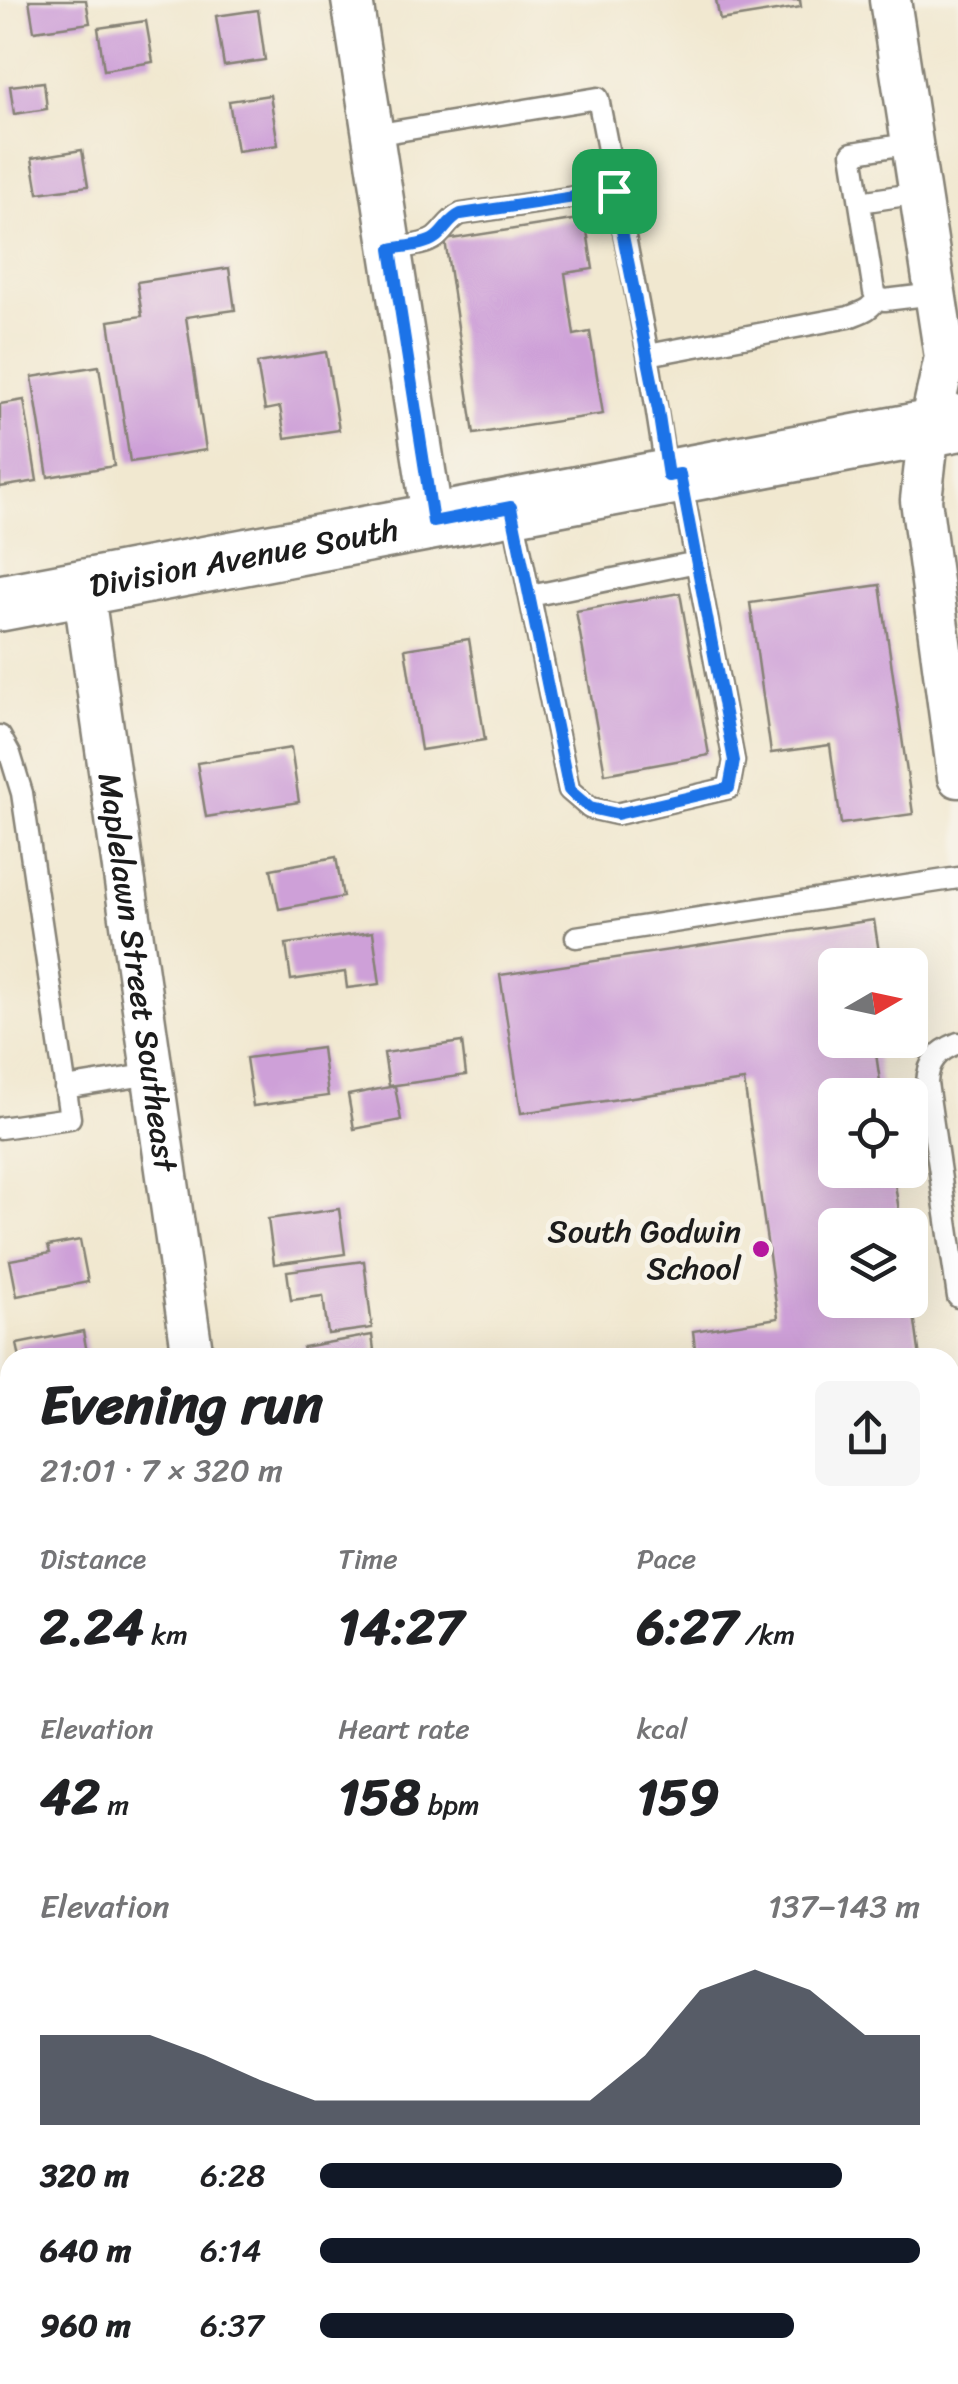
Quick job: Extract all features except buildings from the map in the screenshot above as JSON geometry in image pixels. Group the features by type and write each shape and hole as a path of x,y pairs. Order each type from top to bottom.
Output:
{"main road":[{"name":"Division Avenue South","path":"0,603 943,426"}],"street":[{"path":"352,0 433,522"},
{"path":"890,0 945,357 943,426 921,500 956,755"},
{"name":"Maplelawn Street Southeast","path":"83,588 191,1348"}],"lane":[{"path":"374,136 598,98 648,355 697,562 734,761 729,788 617,814 590,808 569,790 511,507"},
{"path":"912,142 852,153 874,292 885,300 935,294"},
{"path":"391,249 431,241 450,219 461,214 614,191"},
{"path":"860,202 919,193"},
{"path":"648,355 848,316 865,311 878,298"},
{"path":"530,596 697,562"},
{"path":"0,736 22,792 70,1118 0,1128"},
{"path":"576,937 958,878"},
{"path":"958,1043 933,1058 927,1084 958,1297"},
{"path":"66,1088 152,1074"}],"place":[{"name":"South Godwin School","path":"761,1249"}],"route":[{"path":"614,191 668,476 680,474 734,761 729,788 617,814 590,808 569,790 511,507 433,522 391,249 431,241 450,219 461,214 614,191"}]}
